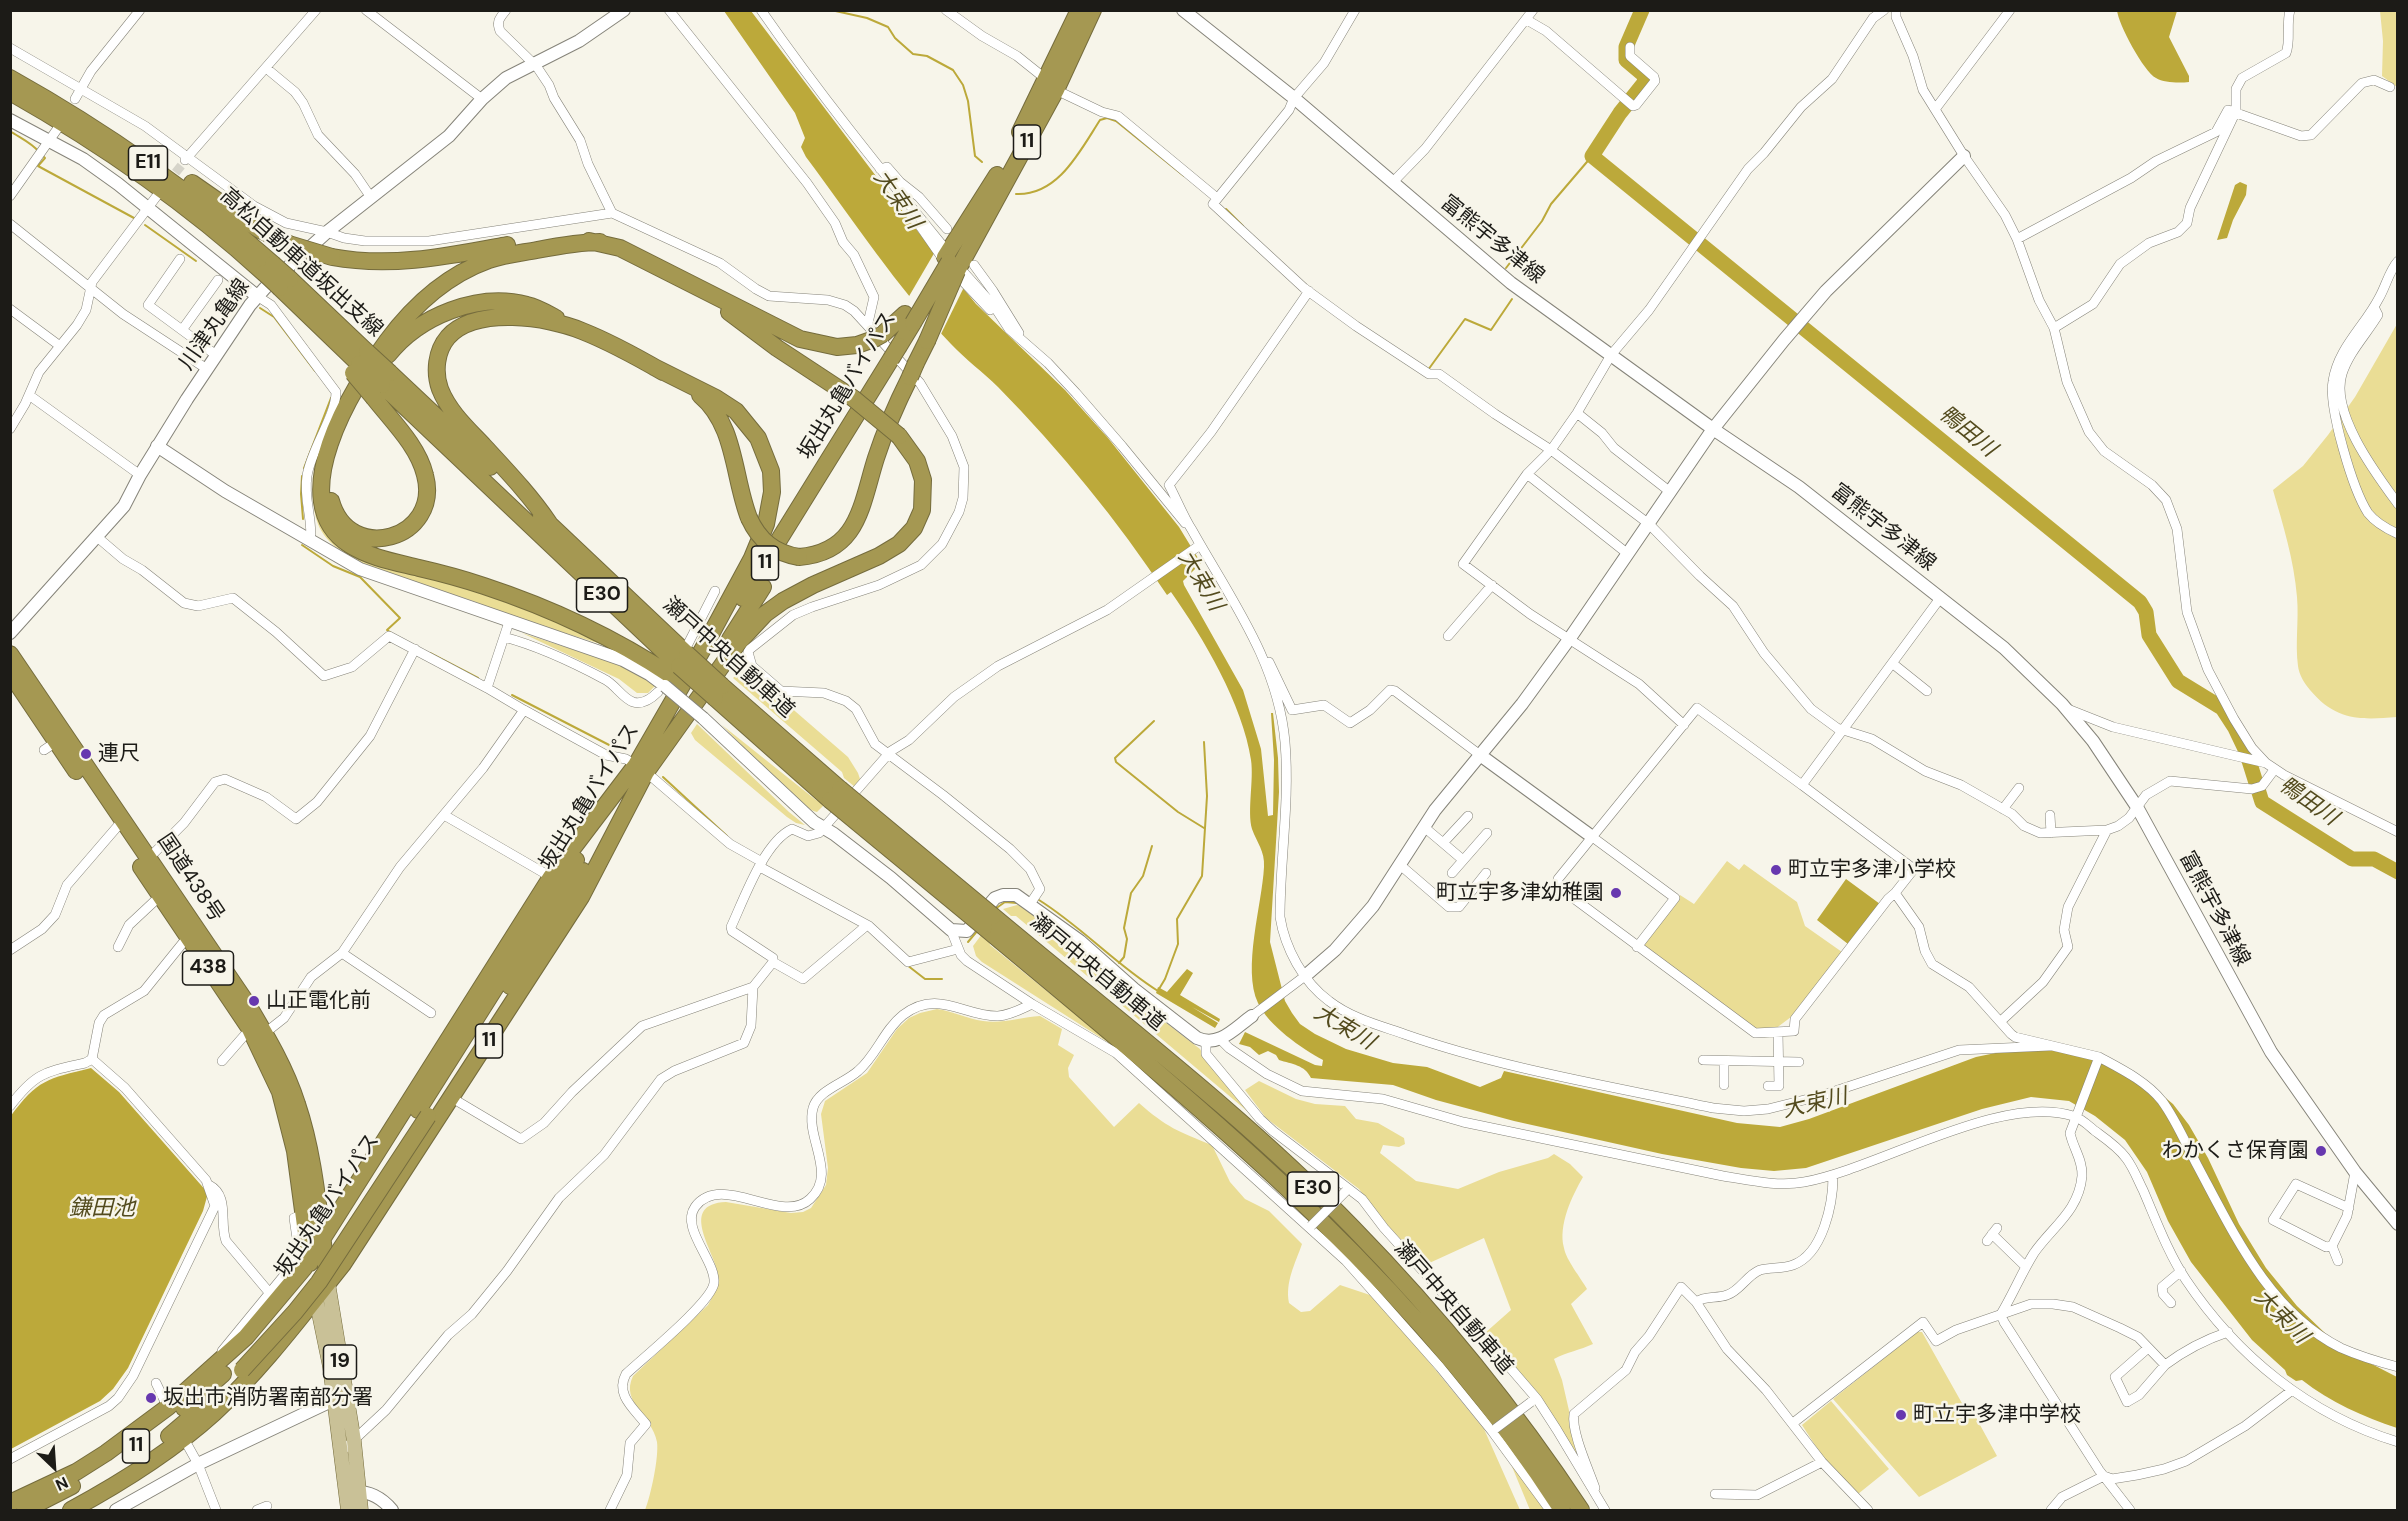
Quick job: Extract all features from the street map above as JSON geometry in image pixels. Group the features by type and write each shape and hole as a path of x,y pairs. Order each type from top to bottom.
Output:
{"highway":[{"name":"11","path":"955,261 997,175 1051,85 1079,10"},
{"name":"11","path":"955,261 1093,10"},
{"name":"高松自動車道坂出支線","path":"10,78 74,106 188,192 285,283 360,363"},
{"name":"高松自動車道坂出支線","path":"10,92 67,124 140,172 268,268"},
{"path":"74,106 258,228 289,244 332,257 367,262 401,262 532,241 560,239 600,242 620,248 774,327 811,342 847,346 875,332 916,328"},
{"path":"600,242 568,244 491,260 457,275 425,299 380,349 350,400 324,465 320,489 322,508 335,532 359,550 392,562 482,585 554,612 675,670 712,702"},
{"path":"916,328 920,296 955,261"},
{"path":"654,367 696,392 717,414 729,442 749,518 765,543 781,553 799,557 815,555 831,549 852,529 861,508 904,361 916,328 955,261"},
{"name":"高松自動車道坂出支線","path":"285,283 304,310 382,385 538,520"},
{"path":"641,769 738,643 765,614 802,590 889,550 914,528 922,510 923,480 917,461 898,436 853,398 760,336 693,284"},
{"path":"382,385 423,466 427,487 424,507 416,521 394,537 376,539 350,530 337,516 330,500 330,481 342,435 377,370 395,346 424,324 470,305 494,302 529,305 716,398 743,417 764,449 771,471 772,492 766,524 753,558 641,769"},
{"path":"538,520 532,498 450,408 438,383 437,365 447,339 460,327 477,321 499,318 533,320 581,331"},
{"name":"坂出丸亀バイパス","path":"51,1510 94,1486 171,1434 238,1367 323,1259 423,1113 904,361 916,328"},
{"name":"瀬戸中央自動車道","path":"538,520 675,670 790,765 835,794"},
{"name":"国道438号","path":"10,654 119,824 257,1031 297,1104 304,1128 313,1206 323,1239 328,1283"},
{"name":"国道438号","path":"10,674 50,746 119,824"},
{"name":"瀬戸中央自動車道","path":"712,702 835,794 988,922 1254,1135 1353,1228 1474,1364 1526,1431 1581,1510"},
{"name":"11","path":"309,1259 551,877 641,769"},
{"name":"11","path":"316,1299 343,1264 581,897 641,769"},
{"name":"国道438号","path":"144,861 160,896 191,932"},
{"name":"瀬戸中央自動車道","path":"988,922 1244,1146 1340,1239 1393,1294 1461,1373 1507,1431 1562,1510"},
{"path":"313,1206 331,1213 340,1211"},
{"name":"国道438号","path":"313,1206 309,1259 316,1299"},
{"path":"10,1503 86,1466 169,1410 246,1337 273,1297 309,1259"},
{"path":"71,1510 131,1475 214,1413 252,1374 316,1299"},
{"name":"坂出丸亀バイパス","path":"25,1510 89,1477 128,1452 238,1367"}],"main road":[{"name":"19","path":"328,1283 340,1400 340,1453 361,1510"},
{"name":"19","path":"316,1299 329,1359 354,1441 353,1492 348,1510"},
{"path":"292,1327 309,1320 322,1327"}],"street":[{"path":"74,106 80,89 91,71 140,10"},
{"path":"186,159 316,10"},
{"path":"366,10 483,99"},
{"path":"506,10 497,24 500,30 534,63 549,85 554,98 580,140 588,164 612,213"},
{"name":"川津丸亀線","path":"10,633 123,506 157,446 257,296 370,196 449,136 506,78 579,40 624,10"},
{"path":"669,10 807,183 835,223 843,242 854,255 874,297 875,332"},
{"path":"761,10 812,82 880,169 1010,328"},
{"path":"946,10 982,36 1017,56 1051,85 1102,112 1118,116 1216,198"},
{"path":"1356,10 1324,63 1294,98 1289,110 1213,204 1309,291 1413,365 1429,374 1439,374 1551,450 1649,524 1733,606 1764,653 1811,709 1842,730 1872,740 1925,771 1961,785 2040,834 2107,830 2118,826 2129,818 2146,795 2170,781 2257,787 2274,770"},
{"path":"1392,183 1425,149 1533,10"},
{"path":"1684,725 1639,684 1530,614 1463,564 1527,474 1551,450 1577,413 1611,355 1649,310 1748,169 1802,108 1832,79 1872,18 1884,10"},
{"path":"1896,10 1896,17 1913,56 1923,90 1964,156 2005,215 2017,239 2039,300 2054,328 2067,382 2089,432 2104,451 2152,485 2166,500 2177,529 2187,612 2208,670 2234,719 2266,763 2274,770 2397,832"},
{"path":"2054,328 2093,304 2120,264 2150,243 2178,232 2187,224 2190,208 2236,111 2236,89 2242,78 2286,53 2289,47 2286,23 2290,10"},
{"path":"1936,108 2009,11"},
{"name":"富熊宇多津線","path":"1187,12 1294,98 1511,283 1713,429 1799,487 2004,648 2065,708 2093,741 2137,807 2271,1052 2355,1172 2397,1224"},
{"path":"1527,20 1546,31 1633,106 1655,81 1654,77 1630,56 1630,47"},
{"path":"10,48 145,126 186,159 254,206 286,223 365,241 429,241 612,213 720,263 756,289 770,296 828,300 854,310 920,383 952,436 964,467 964,490 959,512 942,544 921,565 879,585 794,615 750,649 748,652 752,666 781,691 824,693 851,705 859,712 872,741 993,835 1030,869 1040,889 1030,904"},
{"path":"266,68 295,92 303,103 318,135 354,174 370,196"},
{"path":"2017,239 2131,178 2156,161 2216,132 2228,110 2301,136 2311,135 2362,84 2374,80 2390,87"},
{"path":"10,120 83,159 147,206 271,305 336,392 307,474 306,502 311,527 310,541"},
{"path":"10,196 42,154 58,128"},
{"path":"951,930 967,931 995,898 1002,895 1016,895 1080,941 1134,989 1197,1038 1206,1042 1220,1039 1304,978 1361,921 1384,890 1424,827 1522,704 1570,638 1713,429 1826,291 1964,156"},
{"path":"880,169 887,167 900,182 919,197 947,229"},
{"path":"10,429 39,372 86,310 92,282 159,193"},
{"path":"900,194 934,249 970,291 1024,340 1076,393 1190,528"},
{"path":"10,224 146,331 207,369"},
{"path":"180,259 171,279 148,305 216,355"},
{"path":"955,261 993,291 1024,340"},
{"path":"2397,261 2365,323 2343,351 2335,372 2331,394 2357,489 2369,514 2397,534"},
{"path":"182,330 218,280"},
{"path":"1309,291 1211,432 1169,485 1199,546 1241,611 1264,661 1280,713 1285,741 1286,819 1280,917 1291,954 1304,978 1341,1010 1426,1042 1511,1065 1713,1108 1744,1111 1768,1109 1820,1096 1959,1050 2049,1046"},
{"path":"2374,307 2378,315 2356,345 2346,364 2340,383 2349,425 2366,459 2397,504"},
{"path":"10,309 60,346"},
{"path":"29,395 140,475"},
{"path":"1577,413 1602,433 1614,448 1669,491"},
{"path":"157,446 225,491 360,570 622,660 649,674 675,670"},
{"path":"1527,474 1628,554"},
{"path":"96,536 123,559 142,570 184,603 198,606 233,598 276,632 324,676 352,667 389,636 606,755 626,759 730,844 761,865 869,926 908,962 958,949"},
{"path":"866,926 803,979 773,962 773,958 732,931 731,927 761,865 783,833 792,829 808,836 825,829 889,753 909,740 943,705 998,666 1107,610 1199,546"},
{"path":"1448,636 1492,585"},
{"path":"504,637 528,643 607,680 631,702 640,703 650,700 675,670 715,591"},
{"path":"1802,785 1941,597"},
{"path":"487,688 509,622"},
{"path":"144,861 184,823 215,782 225,779 266,797 296,819 317,802 370,736 415,649"},
{"path":"1264,661 1268,661 1272,666 1292,710 1324,705 1350,723 1370,710 1386,692 1395,691 1675,898 1637,947"},
{"path":"1892,663 1927,691"},
{"path":"712,702 796,807 891,878 951,930 958,949 967,961 1032,1004 1116,1053 1346,1261 1377,1293 1494,1430 1550,1510"},
{"path":"1697,708 1914,869 1794,1018 1794,1031 1755,1033 1557,886 1558,879 1591,836 1684,725 1697,708"},
{"path":"2065,708 2113,727 2266,763"},
{"path":"222,1061 257,1031 284,1018 311,977 342,953 400,867 483,768 524,710"},
{"path":"2003,809 2019,788"},
{"path":"444,815 551,877"},
{"path":"2050,815 2051,833"},
{"path":"1443,843 1468,816"},
{"path":"10,950 42,929 55,915 67,885 119,824"},
{"path":"1424,827 1463,860"},
{"path":"2001,1021 2043,982 2068,947 2064,930 2068,908 2107,830"},
{"path":"1452,873 1487,833"},
{"path":"1399,864 1449,907 1459,907 1486,873"},
{"path":"1895,893 1919,927 1925,951 1932,964 1969,987 2015,1037 2099,1058 2133,1076 2162,1101 2231,1228 2262,1276 2294,1314 2312,1330 2341,1348 2397,1367"},
{"path":"118,947 129,925 160,896"},
{"path":"10,1106 25,1086 38,1076 92,1059 99,1023 104,1015 144,991 191,932"},
{"path":"342,953 431,1013"},
{"path":"452,1098 521,1139 544,1122 572,1092 642,1026 753,987 773,962"},
{"path":"340,1453 386,1410 448,1335 472,1314 507,1271 559,1197 604,1155 661,1079 674,1071 744,1043 751,1026 753,987"},
{"path":"610,1510 627,1475 630,1443 646,1424 624,1397 622,1382 626,1374 703,1303 714,1284 690,1217 694,1209 707,1197 720,1195 748,1198 789,1208 810,1200 820,1182 822,1171 813,1124 813,1110 816,1101 858,1071 903,1015 919,1006 934,1004 953,1005 983,1015 998,1016 1011,1014 1032,1004"},
{"path":"1768,1086 1779,1086 1778,1032"},
{"path":"1220,1039 1229,1048 1267,1074 1302,1091 1383,1099 1463,1122 1723,1176 1788,1184 1833,1176 2000,1117 2044,1111 2077,1114 2127,1158 2181,1271 2208,1309 2266,1371 2291,1390 2339,1419 2397,1442"},
{"path":"1206,1042 1206,1054 1260,1119 1347,1190 1362,1198 1384,1228 1534,1401 1605,1510"},
{"path":"2099,1058 2070,1133 2072,1144 2079,1155 2082,1174 2079,1193 2071,1210 2026,1266 2001,1314 2104,1476 2130,1510"},
{"path":"10,1459 109,1406 126,1387 212,1214 214,1199 208,1185 125,1088 92,1059"},
{"path":"1703,1060 1798,1062"},
{"path":"1724,1061 1724,1085"},
{"path":"2337,1261 2332,1246 2347,1216 2355,1172"},
{"path":"1696,1302 1702,1298 1729,1295 1760,1270 1782,1268 1803,1260 1824,1228 1833,1194 1833,1176"},
{"path":"2332,1246 2326,1246 2273,1220 2296,1184 2349,1208"},
{"path":"208,1185 216,1189 222,1200 222,1230 226,1241 273,1297"},
{"path":"1310,1227 1347,1190"},
{"path":"215,1360 234,1333 273,1297 294,1259 298,1245 294,1218 313,1206"},
{"path":"1992,1234 2026,1266"},
{"path":"2171,1303 2163,1294 2162,1287 2181,1271"},
{"path":"1599,1499 1576,1432 1574,1414 1626,1370 1635,1352 1649,1336 1681,1287 1696,1302 1727,1349 1793,1423 1822,1462 1868,1510"},
{"path":"1793,1423 1923,1322 1936,1341 1956,1330 2031,1304 2073,1307 2138,1338 2165,1365"},
{"path":"2148,1348 2115,1377 2127,1402 2139,1395 2165,1365 2202,1341 2228,1332"},
{"path":"156,1383 169,1410"},
{"path":"2051,1510 2062,1497 2104,1476 2112,1479 2137,1475 2186,1461 2245,1426 2291,1390"},
{"path":"116,1510 198,1464 340,1400"},
{"path":"1494,1430 1534,1401"},
{"path":"183,1436 198,1464 216,1510"},
{"path":"1715,1494 1757,1495 1822,1462"},
{"path":"353,1492 379,1498 392,1510"},
{"path":"256,1510 267,1506"}],"shaded area":[{"path":"2380,11 2397,11 2397,87 2382,76 2383,41"},
{"path":"2397,324 2397,717 2360,718 2329,708 2310,690 2300,673 2297,657 2296,583 2288,543 2273,490 2303,466 2328,435 2355,397"},
{"path":"315,477 337,538 519,604 621,650 511,616 470,600 375,570 358,562 330,542 320,528 314,503"},
{"path":"522,633 621,665 656,685 648,693 637,693 619,679"},
{"path":"742,669 751,673 848,757 860,779 855,787 844,778 842,772 733,678"},
{"path":"697,724 805,825 796,823 787,817 695,740 691,733"},
{"path":"722,725 816,800 825,804 817,812 797,800"},
{"path":"1727,861 1739,870 1744,864 1797,902 1805,926 1842,952 1791,1017 1775,1029 1756,1029 1642,946 1680,895 1694,904"},
{"path":"1017,905 1027,907 1036,914 1087,955 1130,995 1200,1049 1208,1064 1259,1121 1016,916 1011,916 1003,909"},
{"path":"982,934 989,940 990,945 1117,1048 982,962 976,956 973,946"},
{"path":"937,1009 990,1022 1040,1016 1062,1029 1058,1045 1074,1055 1068,1068 1069,1077 1114,1127 1139,1103 1173,1128 1212,1145 1230,1182 1245,1199 1269,1211 1302,1244 1288,1288 1289,1303 1301,1312 1310,1311 1340,1285 1370,1295 1402,1329 1484,1429 1520,1510 645,1510 654,1476 657,1442 649,1424 634,1402 630,1385 633,1376 708,1305 714,1294 718,1274 702,1230 701,1219 704,1211 712,1205 726,1202 791,1213 803,1212 811,1208 826,1185 828,1168 821,1114 825,1101 867,1073 897,1029 909,1018"},
{"path":"1259,1081 1296,1099 1315,1104 1345,1106 1356,1119 1378,1123 1404,1138 1405,1144 1399,1147 1383,1145 1380,1153 1416,1181 1458,1189 1499,1172 1548,1158 1554,1154 1570,1164 1583,1177 1564,1220 1563,1239 1568,1258 1587,1289 1571,1304 1593,1344 1554,1359 1562,1380 1581,1463 1538,1394 1485,1333 1511,1310 1484,1238 1425,1265 1389,1227 1359,1189 1266,1118 1245,1090"},
{"path":"1917,1332 1922,1332 1963,1405 1970,1415 1974,1414 1997,1456 1919,1497 1833,1399"},
{"path":"1831,1401 1889,1469 1858,1494 1824,1459 1802,1425"},
{"path":"1508,1457 1546,1510 1530,1510"}],"water":[{"path":"2117,10 2177,11 2169,37 2189,76 2189,82 2163,81 2151,74 2132,47"},
{"name":"大束川","path":"724,11 751,11 935,254 976,304 1065,390 1108,438 1179,527 1201,563 1183,581 1184,585 1243,690 1261,749 1268,816 1273,815 1274,760 1271,713 1273,713 1279,792 1270,942 1285,1001 1300,1024 1346,1049 1393,1063 1427,1067 1480,1087 1501,1078 1504,1071 1737,1123 1780,1127 1809,1119 1976,1057 2015,1049 2055,1049 2087,1054 2150,1085 2173,1104 2189,1125 2208,1158 2239,1224 2266,1268 2297,1306 2327,1335 2360,1358 2397,1377 2397,1428 2348,1408 2302,1380 2296,1381 2287,1375 2285,1370 2252,1340 2191,1262 2168,1221 2147,1172 2125,1140 2095,1116 2069,1101 2031,1097 1982,1109 1806,1168 1774,1171 1741,1168 1662,1154 1514,1121 1436,1100 1393,1085 1311,1078 1302,1068 1279,1060 1276,1055 1268,1051 1259,1055 1250,1047 1239,1044 1245,1032 1315,1065 1322,1066 1323,1060 1305,1050 1269,1020 1258,1003 1254,989 1252,955 1264,861 1251,822 1252,768 1247,739 1220,672 1171,592 1167,595 1087,487 1021,411 931,322 876,253 806,157 801,147 805,138 795,113"},
{"path":"2240,182 2247,185 2246,195 2227,238 2217,240 2235,185"},
{"path":"1846,879 1880,904 1848,944 1817,920"},
{"path":"1187,969 1193,973 1180,995 1220,1019 1219,1022 1192,1007 1218,1023 1215,1028 1156,993 1158,987 1167,992"},
{"name":"鎌田池","path":"91,1068 119,1092 208,1193 203,1211 128,1368 113,1389 100,1401 11,1449 10,1117 28,1095 44,1082"}],"pier":[{"path":"936,250 965,285 940,336 908,298"}],"waterway":[{"path":"831,10 867,18 888,27 895,38 913,54 927,56 953,70 963,85 968,101 975,156 982,162"},
{"name":"鴨田川","path":"1642,10 1626,47 1626,60 1645,76 1644,83 1620,113 1592,156 2140,602 2146,612 2149,635 2178,681 2222,708 2235,728 2246,751 2262,802 2352,859 2374,859 2398,872"},
{"path":"1016,194 1031,193 1056,180 1076,158 1100,120 1107,118 1116,121 1184,176"},
{"path":"10,131 39,152"},
{"path":"43,156 45,158 38,166 134,218"},
{"path":"1506,268 1542,221 1551,204 1592,156"},
{"path":"1226,209 1243,226"},
{"path":"145,225 196,261"},
{"path":"1428,370 1465,319 1491,330 1512,299"},
{"path":"260,308 274,317 315,371"},
{"path":"304,468 331,398"},
{"path":"302,476 303,519"},
{"path":"302,545 333,566 360,577 400,618 387,630 390,632"},
{"path":"430,653 478,678"},
{"path":"512,695 615,748"},
{"path":"1154,721 1115,758 1116,762 1178,812 1204,828"},
{"path":"1159,989 1178,944 1177,919 1202,876 1207,796 1204,742"},
{"path":"663,777 727,836"},
{"path":"1119,963 1124,957 1127,939 1124,928 1131,893 1143,876 1152,846"},
{"path":"1039,900 1158,991"},
{"path":"995,909 1005,902 1017,903"},
{"path":"968,942 978,930"},
{"path":"907,965 925,979 942,979"}],"tunnel":[{"path":"167,183 185,161"}],"place":[{"name":"連尺","path":"86,754"},
{"name":"町立宇多津小学校","path":"1776,870"},
{"name":"町立宇多津幼稚園","path":"1616,893"},
{"name":"山正電化前","path":"254,1001"},
{"name":"わかくさ保育園","path":"2321,1151"},
{"name":"坂出市消防署南部分署","path":"151,1398"},
{"name":"町立宇多津中学校","path":"1901,1415"}]}
